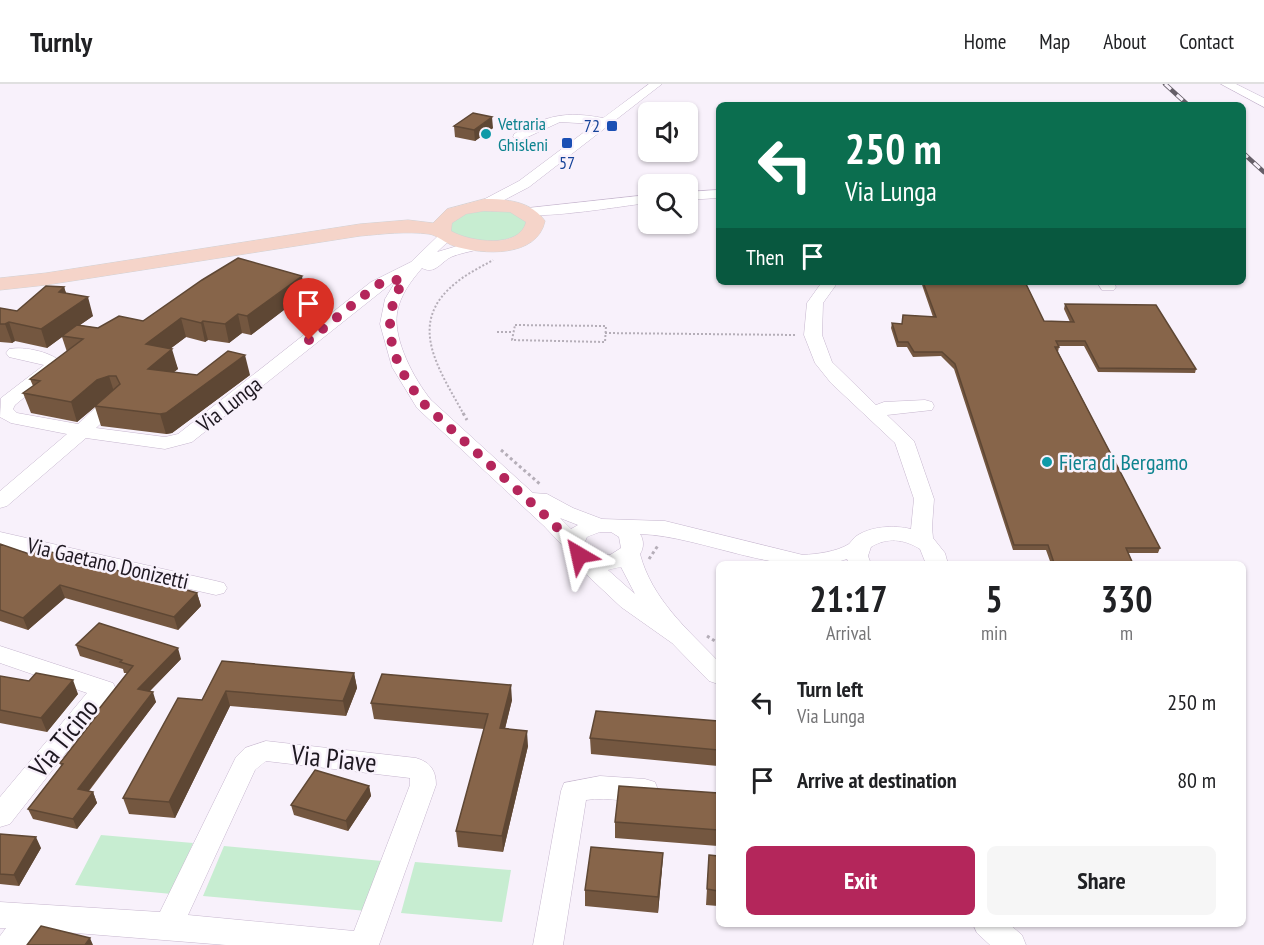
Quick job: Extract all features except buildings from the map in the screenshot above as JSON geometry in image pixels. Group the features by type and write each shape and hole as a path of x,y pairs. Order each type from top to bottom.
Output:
{"main road":[{"path":"0,284 46,279 360,230 484,205 528,215 533,232 517,242 494,246 474,246 459,243 443,233 408,226 360,230"},
{"name":"Via Lunga","path":"443,233 444,220 452,213"},
{"path":"0,289 46,279"}],"street":[{"path":"484,205 524,184 656,84"},
{"path":"1227,84 1264,103"},
{"path":"519,137 546,121 558,117 606,122"},
{"path":"524,184 517,200 528,215 583,210 638,200"},
{"path":"698,195 716,194"},
{"name":"Via Lunga","path":"443,233 404,280 389,316 388,326 402,372 424,404 494,456 556,509 608,526"},
{"path":"393,339 414,286 424,270 445,254 474,246"},
{"name":"Via Lunga","path":"15,353 46,359 55,365 8,402 3,410 4,413 11,417 82,432 165,443 185,438 383,282 400,271 416,265"},
{"path":"383,282 404,280"},
{"path":"828,285 815,303 813,335 824,363 837,379 904,441 911,456 924,508 921,527 923,542"},
{"path":"0,502 115,402"},
{"path":"876,414 884,408 925,406"},
{"name":"Via Lunga","path":"494,456 578,552 629,602 686,642"},
{"path":"821,561 859,556 867,539 889,533 924,508"},
{"path":"669,534 665,528 608,526 579,533 578,552 603,563 613,562 637,553 669,534 797,561"},
{"path":"608,526 630,534 637,553"},
{"path":"889,533 912,537 923,542 935,554 938,561"},
{"name":"Via Gaetano Donizetti","path":"0,539 216,588"},
{"path":"637,553 630,565 638,582 655,607 716,673"},
{"path":"686,642 716,657"},
{"name":"Via Ticino","path":"0,654 104,689 0,816"},
{"name":"Via Piave","path":"168,926 245,764 254,755 266,751 416,768 423,775 423,784 364,945"},
{"path":"548,945 574,791 600,787 671,792"},
{"path":"0,915 168,926 207,938 358,945"},
{"path":"11,945 31,917"},
{"path":"991,927 1011,945"}],"path":[{"path":"470,426 437,365 428,340 429,317 439,300 455,283 500,256"},
{"path":"515,325 606,326 606,333 605,342 512,340 515,325"},
{"path":"496,332 513,332"},
{"path":"606,333 813,335"},
{"path":"494,456 543,487"},
{"path":"637,553 662,542 669,534"}],"green space":[{"path":"477,210 514,211 528,220 527,231 507,239 490,242 452,234 449,228 453,221"},
{"path":"101,835 193,843 172,894 75,885"},
{"path":"224,846 382,861 367,911 203,896"},
{"path":"415,862 511,870 502,922 401,913"}],"railway":[{"path":"1165,84 1185,102"},
{"path":"1246,156 1264,172"}],"place":[{"name":"72","path":"612,126"},
{"name":"Vetraria Ghisleni","path":"486,134"},
{"name":"57","path":"567,143"},
{"name":"Fiera di Bergamo","path":"1047,462"}],"route":[{"path":"309,340 377,285 389,280 404,280 389,316 388,326 397,361 414,392 424,404 551,521 573,544 579,555"}]}
